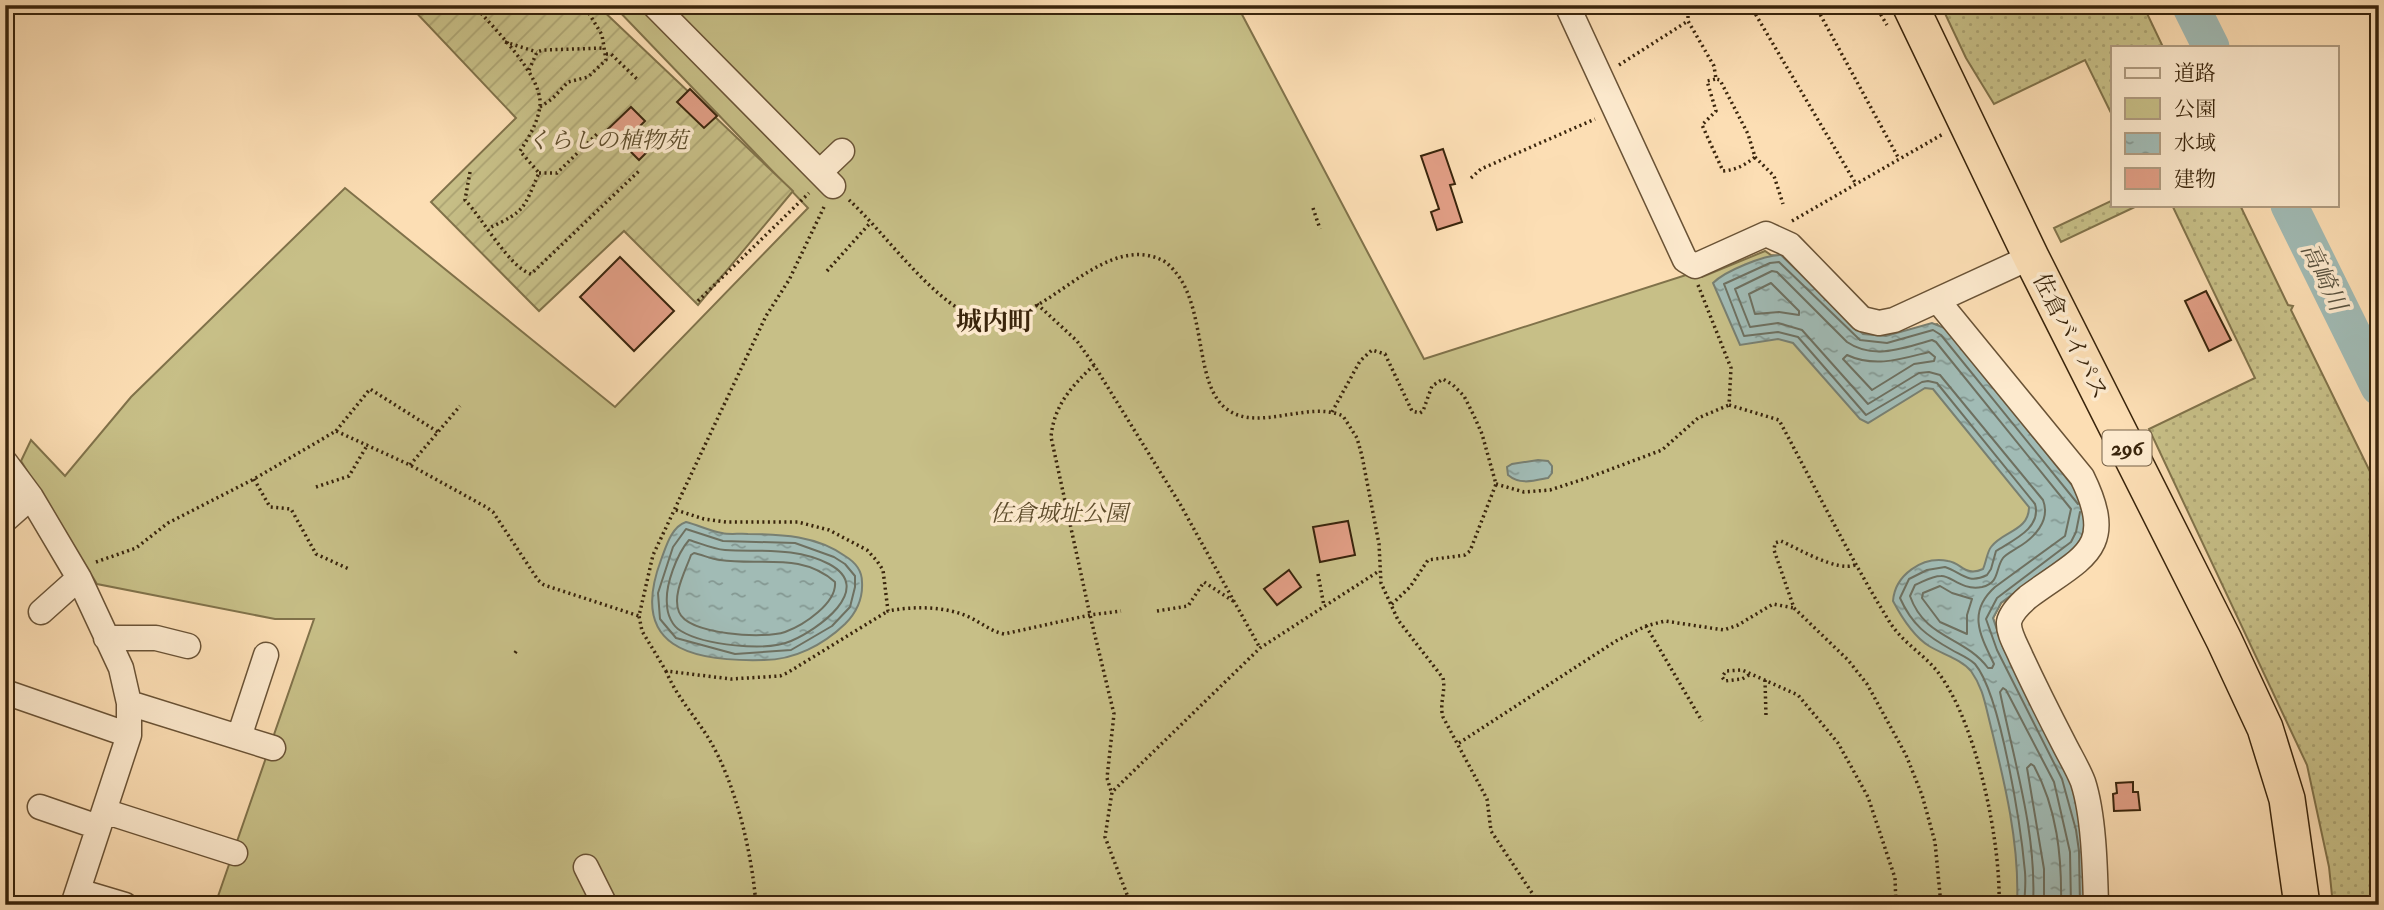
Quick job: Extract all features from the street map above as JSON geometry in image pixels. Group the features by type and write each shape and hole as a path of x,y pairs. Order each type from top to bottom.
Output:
{"highway":[{"name":"佐倉バイパス","path":"1899,16 1966,121 2031,257 2224,640 2265,728 2287,799 2302,905"}],"street":[{"path":"654,5 826,179 842,151"},
{"path":"1567,5 1685,260 1695,266 1766,234 1790,245 1862,319 1879,323 1894,320 1938,301 2031,257"},
{"path":"1938,301 2082,477 2095,502 2098,518 2096,535 2089,552 2024,600 2013,613 2009,624 2029,674 2082,782 2091,835 2096,905"},
{"path":"5,462 31,497 77,574 121,668 129,703 129,735 76,898 125,905"},
{"path":"5,520 31,497"},
{"path":"41,612 77,574"},
{"path":"106,638 156,638 188,646"},
{"path":"239,737 266,655"},
{"path":"5,692 129,735"},
{"path":"129,703 272,748"},
{"path":"40,807 101,819 235,853"},
{"path":"586,866 606,905"}],"path":[{"path":"474,5 528,71 540,96 536,122 520,151 539,173 557,173 597,134"},
{"path":"540,107 568,82 588,77 606,60 602,35 584,5"},
{"path":"1688,5 1688,21 1714,66 1716,79"},
{"path":"1750,5 1856,184"},
{"path":"1815,5 1899,159"},
{"path":"1875,5 1899,16"},
{"path":"1600,77 1688,21"},
{"path":"504,41 537,52 560,49 606,51 639,81"},
{"path":"528,71 537,52"},
{"path":"1755,157 1739,168 1723,172 1702,125 1716,111 1707,82 1720,80 1748,134 1755,157 1774,176 1783,204"},
{"path":"1471,178 1481,169 1616,110"},
{"path":"1766,234 1828,202 1966,121"},
{"path":"470,172 465,200 506,254 525,272 531,274 639,171"},
{"path":"488,228 517,215 539,173"},
{"path":"826,179 940,295 974,317 992,320 1007,318 1118,258 1138,253 1161,260 1169,265 1183,283 1198,326 1204,369 1217,400 1227,410 1258,417 1324,411 1343,416 1357,438 1378,544 1381,583 1398,620 1443,678 1445,687 1441,710 1487,799 1491,831 1540,905"},
{"path":"698,301 826,179"},
{"path":"756,905 751,862 724,769 642,631 639,616 653,555 735,378 815,229 826,179"},
{"path":"1313,208 1320,229"},
{"path":"827,271 871,222"},
{"path":"1695,266 1696,279 1731,368 1729,405"},
{"path":"1037,304 1077,341 1094,365 1180,504 1260,648"},
{"path":"1332,412 1360,361 1372,350 1385,354 1409,406 1416,413 1423,411 1432,386 1443,379 1449,381 1464,396 1482,434 1496,484 1470,551 1465,555 1429,560 1410,587 1391,606"},
{"path":"1094,365 1071,386 1063,399 1051,437 1114,714 1107,778 1112,792 1105,837 1131,905"},
{"path":"77,574 135,548 168,523 254,479 336,430 370,389 438,432"},
{"path":"1496,484 1524,492 1550,489 1590,477 1662,450 1698,418 1729,405 1779,420 1855,565 1891,625 1914,651 1938,672 1950,689 1974,752 1994,831 1999,869 1999,905"},
{"path":"410,465 460,406"},
{"path":"336,430 410,465 493,512 544,585 639,616"},
{"path":"316,487 349,476 368,444"},
{"path":"254,479 270,507 290,509 316,554 349,569"},
{"path":"676,510 704,519 726,522 798,522 829,530 867,550 877,561 883,570 888,611"},
{"path":"1855,565 1848,568 1837,565 1781,541 1776,542 1774,556 1794,608 1847,660 1867,684 1906,755 1922,795 1935,842 1941,905"},
{"path":"1112,792 1260,648 1379,571"},
{"path":"1318,574 1324,606"},
{"path":"1157,611 1188,606 1204,582 1235,603"},
{"path":"1459,743 1616,641 1646,626 1665,621 1724,630 1738,625 1773,604 1794,608"},
{"path":"666,671 731,678 780,676 888,611 903,608 942,609 967,616 993,632 1004,634 1121,611"},
{"path":"1646,626 1702,720"},
{"path":"1749,675 1742,679 1725,681 1722,677 1726,671 1742,670 1798,695 1838,743 1868,797 1895,878 1896,905"},
{"path":"1765,680 1766,716"}],"green space":[{"name":"くらしの植物苑","path":"409,5 597,5 793,191 698,305 624,231 539,311 431,202 516,118"},
{"name":"佐倉城址公園","path":"613,5 1237,5 1424,359 1686,275 1702,277 1765,251 1771,255 1785,257 1863,334 1886,336 1937,324 2076,489 2037,578 2001,603 1993,618 2087,905 215,905 314,619 275,619 97,584 21,461 31,440 65,476 131,397 345,188 615,407 808,208"},
{"path":"1941,5 2143,5 2163,46 2111,46 2111,113 2085,60 1994,104 1966,58"},
{"path":"2111,201 2111,206 2137,206 2061,242 2054,228"},
{"path":"2172,206 2240,206 2288,305 2293,306 2291,310 2379,490 2379,905 2333,905 2329,867 2307,765 2149,429 2255,378"}],"water":[{"path":"1781,255 1863,334 1886,336 1932,323 1947,329 2087,504 2083,535 2076,547 2001,603 1993,618 2003,647 2069,776 2083,828 2087,905 2017,905 2016,857 2005,785 1980,687 1967,667 1918,637 1893,601 1904,576 1929,561 1953,562 1972,571 1983,569 1991,547 2025,521 2029,507 1933,389 1925,388 1868,423 1860,419 1793,343 1778,339 1740,345 1713,283 1745,264"},
{"path":"1548,461 1552,466 1552,473 1548,478 1522,481 1508,475 1507,467 1512,464"},
{"path":"686,522 725,534 799,538 834,549 852,561 861,574 861,594 855,610 845,624 827,638 808,650 786,657 764,660 713,658 673,644 660,631 653,613 653,590 670,538 676,528"}],"building":[{"path":"690,89 717,116 704,128 677,102"},
{"path":"631,107 645,121 639,127 655,144 639,160 608,129"},
{"path":"1443,149 1455,184 1450,185 1462,222 1437,230 1431,212 1439,209 1421,156"},
{"path":"620,257 674,311 634,351 580,297"},
{"path":"2206,291 2231,340 2209,351 2185,301"},
{"path":"1348,521 1355,555 1320,562 1313,527"},
{"path":"1289,570 1301,587 1277,605 1264,589"},
{"path":"2133,782 2133,792 2138,792 2140,810 2114,811 2113,794 2117,793 2116,783"}],"waterway":[{"name":"高崎川","path":"2190,5 2210,46"},
{"name":"高崎川","path":"2289,206 2379,387"}],"district":[{"name":"城内町","path":"995,321"}]}
